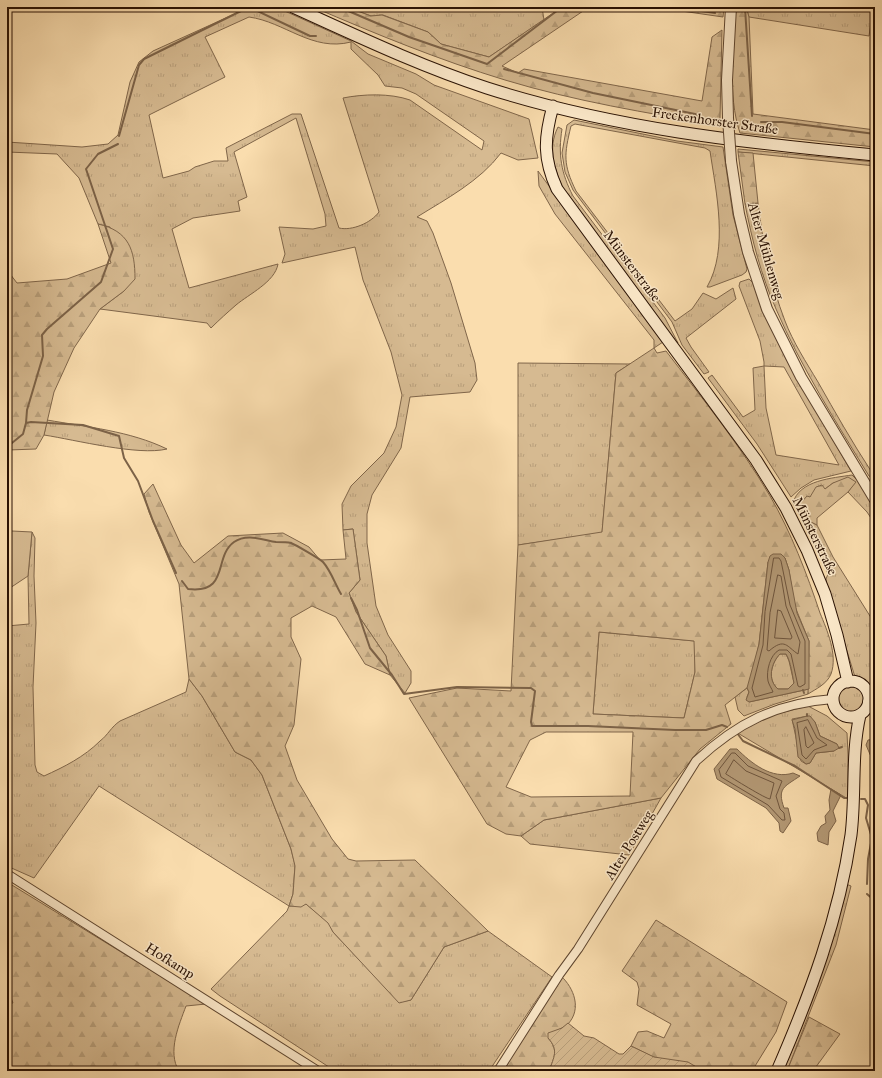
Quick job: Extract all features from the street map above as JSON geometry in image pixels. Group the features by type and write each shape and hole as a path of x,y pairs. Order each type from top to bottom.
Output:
{"main road":[{"path":"293,7 418,63 487,88 552,106"},
{"name":"Freckenhorster Straße","path":"552,106 653,128 689,134 745,142 875,155"},
{"name":"Münsterstraße","path":"552,106 546,137 546,151 552,177 557,189 756,460 786,508 807,550 825,594 837,635 848,682"},
{"path":"777,1071 813,983 838,903 851,834 855,786 855,745 860,715 872,703 863,687 853,682 848,682 837,687 833,699 836,709 844,716 855,745"},
{"path":"844,716 850,717 860,715"}],"street":[{"name":"Alter Mühlenweg","path":"731,7 727,80 731,161 743,232 754,274 767,309 801,377 874,496"},
{"name":"Alter Postweg","path":"498,1071 559,975 578,950 696,761 719,740 743,724 768,712 795,703 833,699"},
{"name":"Hofkamp","path":"7,874 318,1071"}],"green space":[{"path":"250,7 276,7 351,41 368,54 416,74 434,85 529,119 538,158 518,160 501,153 493,163 473,181 417,217 427,221 433,233 451,283 475,363 477,380 470,392 410,397 401,448 372,495 367,514 367,543 376,606 388,635 411,671 411,683 405,693 390,675 386,656 356,612 349,593 360,580 353,529 343,530 342,504 351,486 384,453 396,427 402,395 391,352 363,280 355,247 282,263 285,254 279,227 313,229 326,226 325,214 296,118 234,152 247,197 238,201 240,211 193,218 172,229 189,288 278,264 276,270 267,282 236,305 211,328 207,323 100,309 124,291 110,227 98,224 79,178 57,154 7,152 7,142 82,147 108,144 118,135 130,82 139,62 153,51","holes":["249,17 275,24 311,40 337,44 351,42 351,49 378,75 385,86 402,88 416,94 484,141 482,150 410,100 394,96 376,95 343,98 379,212 366,223 344,229 339,228 301,114 292,114 226,148 228,161 214,161 195,167 189,171 163,178 149,115 225,77 205,37"]},
{"path":"313,7 352,7 352,9 371,16 382,15 428,32 441,44 489,57 562,7 589,7 502,66 518,73 524,69 702,101 712,37 722,30 720,118 718,125 664,116 557,94 505,80 384,37"},
{"path":"352,7 542,7 544,20 489,57 441,44 428,32 383,15 371,16 352,9"},
{"path":"654,7 724,7 723,17"},
{"path":"736,7 746,7 749,17 753,114 875,130 875,147 740,133 736,118 732,87"},
{"path":"746,7 873,7 869,36 749,17"},
{"path":"574,120 677,141 723,147 733,215 747,269 742,275 710,287 707,287 714,272 718,255 719,220 710,151 705,148 575,124 571,126 566,152 569,174 576,191 675,321 692,309 703,293 716,299 733,288 736,299 686,338 709,372 704,374 682,345 672,322 573,190 565,172 562,153 567,125"},
{"path":"558,127 562,129 560,147 563,171 573,196 665,318 678,343 667,331 564,191 555,167 553,151 553,143"},
{"path":"738,149 875,162 875,166 738,152"},
{"path":"738,152 753,153 758,203 745,204"},
{"path":"538,171 663,342 654,348 654,340 555,214 539,186"},
{"path":"758,203 762,233 771,277 788,329 850,438 871,471 875,473 875,480 869,476 820,394 796,352 776,309 758,257 745,204"},
{"path":"98,224 117,231 128,243 134,259 135,279 124,291 100,309 74,348 54,392 44,435 36,449 8,450 7,270 17,283 67,279 111,263"},
{"path":"749,279 753,283 768,322 786,359 851,471 814,480 801,488 791,497 757,444 708,378 712,375 743,417 755,410 753,368 764,366 764,362 760,341 739,286 740,282","holes":["764,366 784,367 839,465 776,455 766,408"]},
{"path":"654,348 657,353 666,351 720,422 746,458 770,496 792,539 831,643 833,667 827,681 808,694 809,641 794,604 789,570 785,558 768,562 759,644 751,681 748,687 725,705 731,724 700,749 661,798 544,820 521,836 506,834 487,824 409,698 457,688 511,691 518,545 602,532 616,373","holes":["599,632 694,641 695,672 684,718 593,714","546,732 633,732 630,796 531,797 506,787 530,740"]},
{"path":"518,363 630,364 616,373 602,533 518,545"},
{"path":"47,420 123,434 167,449 155,451 124,449 44,435"},
{"path":"852,475 858,481 875,508 875,524 867,512 848,492 855,482 833,483 825,489 807,520 817,525 833,557 875,624 875,695 866,683 855,677 827,586 826,579 828,574 821,557 793,503 796,495 809,485 827,479"},
{"path":"848,477 856,482 848,492 817,518 817,525 807,520 799,505 807,496 810,497 816,487 822,485 825,489 833,483"},
{"path":"153,484 181,545 194,563 228,536 283,533 309,547 320,560 346,559 343,530 353,529 360,580 349,593 356,612 386,656 390,675 365,664 336,617 312,606 291,618 291,637 301,659 294,725 285,746 297,780 332,839 348,859 356,861 415,860 488,931 444,947 411,1000 399,1003 333,932 328,923 306,904 301,907 289,906 293,894 295,866 291,849 262,775 251,760 235,752 202,696 189,679 179,584 149,512 144,494"},
{"path":"12,531 32,532 28,576 7,590 7,535"},
{"path":"32,532 35,538 34,576 36,623 33,687 35,765 37,772 44,776 74,761 94,747 120,721 186,692 189,679 202,696 235,752 251,760 262,775 291,849 295,865 293,894 289,906 99,786 34,878 7,866 7,626 29,624 28,576"},
{"path":"599,632 695,641 695,672 684,718 593,714"},
{"path":"780,654 786,654 789,661 794,683 788,689 778,689 772,681 771,676 774,662"},
{"path":"851,685 861,689 865,699 861,709 851,713 841,709 837,699 841,689"},
{"path":"747,688 749,692 747,697 749,702 809,689 808,694 775,704 744,716 738,710 735,697"},
{"path":"808,706 827,716 847,733 848,799 736,732 776,714","holes":["808,716 815,722 820,736 837,744 834,751 816,753 810,763 806,764 801,761 792,719"]},
{"path":"661,798 629,855 530,844 521,836 544,820"},
{"path":"7,882 206,1004 186,1006 175,1038 174,1047 174,1056 179,1071 7,1071 7,1004 13,1003 7,988"},
{"path":"846,884 851,886 836,945 787,1071 782,1071"},
{"path":"306,904 329,923 333,932 399,1002 411,1000 444,947 488,931 552,977 489,1071 335,1071 211,989 287,911 289,906"},
{"path":"656,920 787,1002 776,1032 752,1071 703,1071 701,1069 653,1057 631,1046 638,1032 647,1031 664,1038 671,1024 637,1005 639,989 637,982 622,971"},
{"path":"561,976 570,986 573,993 575,999 575,1012 568,1024 548,1038 554,1046 554,1058 549,1071 501,1071"},
{"path":"809,1017 840,1034 813,1071 787,1071"},
{"path":"568,1023 584,1036 594,1038 619,1054 623,1054 631,1046 654,1057 688,1062 703,1071 549,1071 554,1058 554,1046 548,1038 548,1033 562,1028"}],"water":[{"path":"773,554 781,554 785,558 789,570 797,613 809,641 809,689 749,702 746,700 749,692 747,688 759,644 768,562 770,556","holes":["780,654 786,654 794,683 788,689 778,689 772,681 771,676 774,662"]},
{"path":"810,716 815,722 820,736 837,744 839,748 834,751 816,753 810,763 806,764 798,757 795,729 792,720"},
{"path":"875,739 875,766 866,745 868,740"},
{"path":"730,749 737,749 755,765 762,769 777,774 785,775 793,773 800,776 786,786 782,792 781,796 784,808 788,808 791,821 783,833 780,831 779,823 766,808 717,779 714,769"},
{"path":"831,789 841,795 833,811 836,821 829,832 828,845 818,841 817,833 821,826 826,823 825,816 830,810 829,800"}],"waterway":[{"path":"119,136 139,65 144,59 249,7 310,36 316,36"},
{"path":"339,7 409,37 487,64 562,7"},
{"path":"675,7 715,13"},
{"path":"745,8 752,116"},
{"path":"504,69 593,93 695,114 706,120"},
{"path":"761,122 782,122 875,134"},
{"path":"26,423 27,410 43,356 42,335 101,282 113,249 86,169 98,154 118,144"},
{"path":"7,447 23,434 26,423 31,422 83,425 119,436 124,458 138,481 153,521 176,573"},
{"path":"182,581 188,589 201,589 210,586 219,573 224,556 234,542 244,538 255,538 291,543 317,558 323,562 328,569 341,594"},
{"path":"351,598 357,610 370,648 392,675 404,694 457,687 531,688 535,691 531,722 532,726 588,726 675,730 706,730 722,725 727,727"},
{"path":"737,733 743,741 795,766 844,798 848,798"},
{"path":"861,799 865,799 868,805 866,818 872,838 868,859 867,884"},
{"path":"867,894 875,901"}]}
